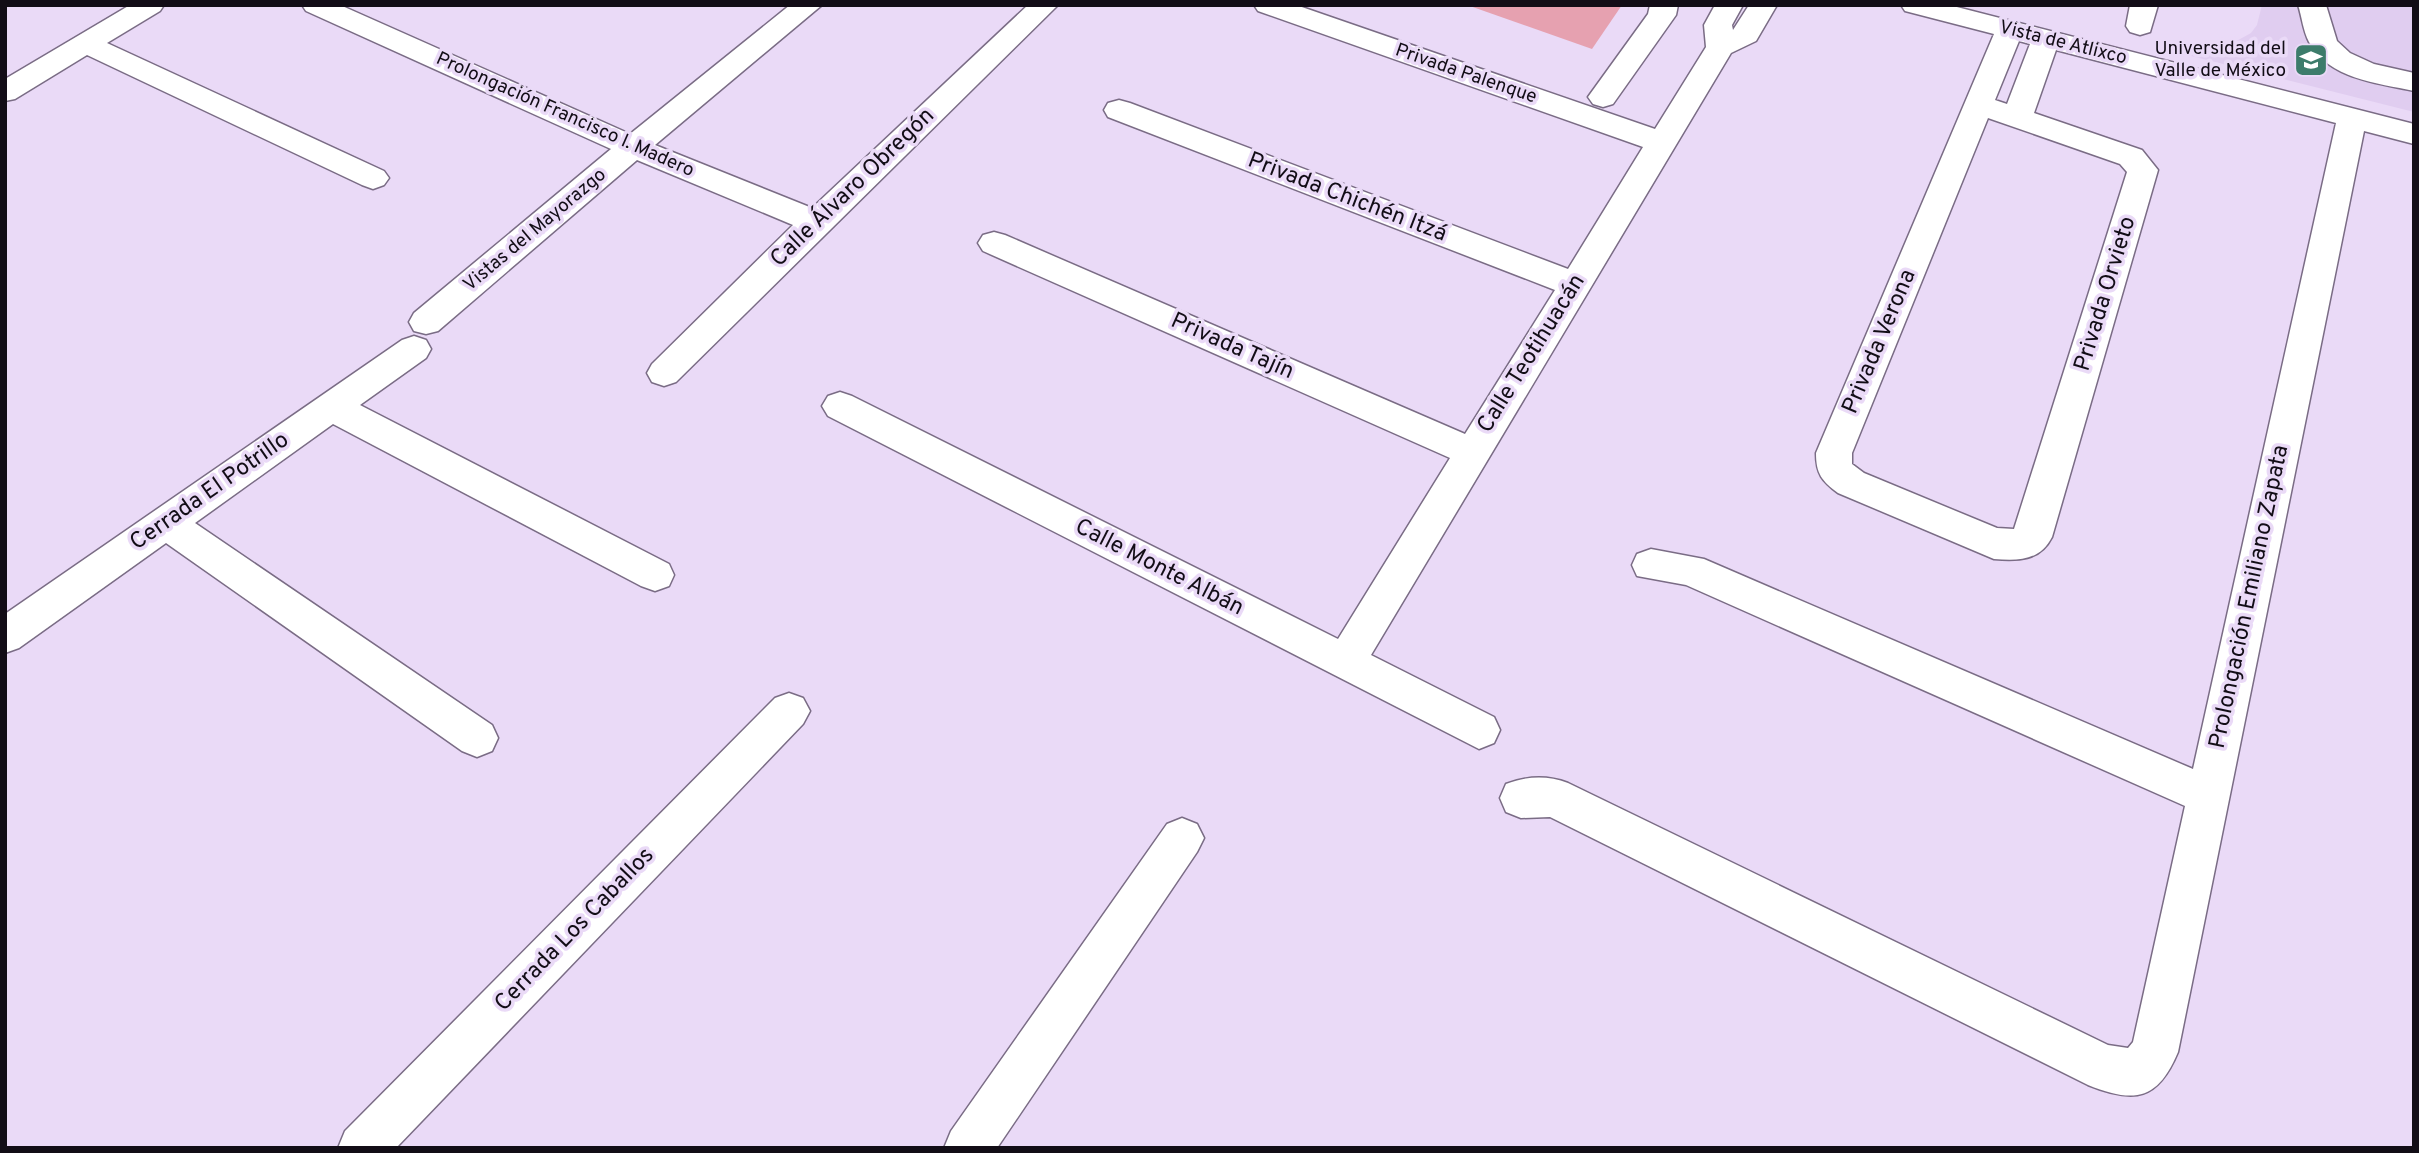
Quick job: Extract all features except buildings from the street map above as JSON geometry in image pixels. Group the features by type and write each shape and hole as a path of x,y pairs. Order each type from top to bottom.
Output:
{"street":[{"path":"5,92 150,5"},
{"name":"Prolongación Francisco I. Madero","path":"316,5 633,146 816,222"},
{"name":"Vistas del Mayorazgo","path":"420,336 633,146 808,5"},
{"name":"Calle Álvaro Obregón","path":"664,373 816,222 1044,5"},
{"name":"Privada Palenque","path":"1268,5 1663,143"},
{"path":"1604,97 1662,15 1664,5"},
{"name":"Calle Teotihuacán","path":"1720,47 1718,24 1728,5"},
{"name":"Calle Teotihuacán","path":"1345,662 1720,47 1746,35 1763,5"},
{"name":"Vista de Atlixco","path":"1914,5 2414,134"},
{"path":"2312,5 2324,44 2337,57 2367,70 2414,82"},
{"name":"Privada Verona","path":"2010,30 1834,453 1834,470 1851,483 1994,543 2019,545"},
{"path":"2017,118 2046,39"},
{"path":"86,44 373,178"},
{"name":"Privada Orvieto","path":"1979,105 2131,157 2143,170 2033,537 2019,545"},
{"name":"Privada Chichén Itzá","path":"1119,110 1576,285"},
{"name":"Prolongación Emiliano Zapata","path":"1521,798 1553,797 2105,1068 2139,1073 2154,1052 2352,117"},
{"name":"Privada Tajín","path":"994,243 1471,452"},
{"name":"Cerrada El Potrillo","path":"5,636 330,407 420,336"},
{"name":"Calle Monte Albán","path":"840,406 1479,730"},
{"path":"330,407 655,575"},
{"path":"166,523 477,738"},
{"path":"1651,565 1689,570 2208,796"},
{"name":"Cerrada Los Caballos","path":"362,1148 789,711"},
{"path":"968,1148 1182,838"}],"shaded area":[{"path":"1467,5 1622,5 1592,49"},
{"name":"Universidad del Valle de México","path":"2262,5 2414,5 2414,112 2175,52 2231,44 2251,33 2257,25"}],"place":[{"name":"Universidad del Valle de México","path":"2311,60"}]}
